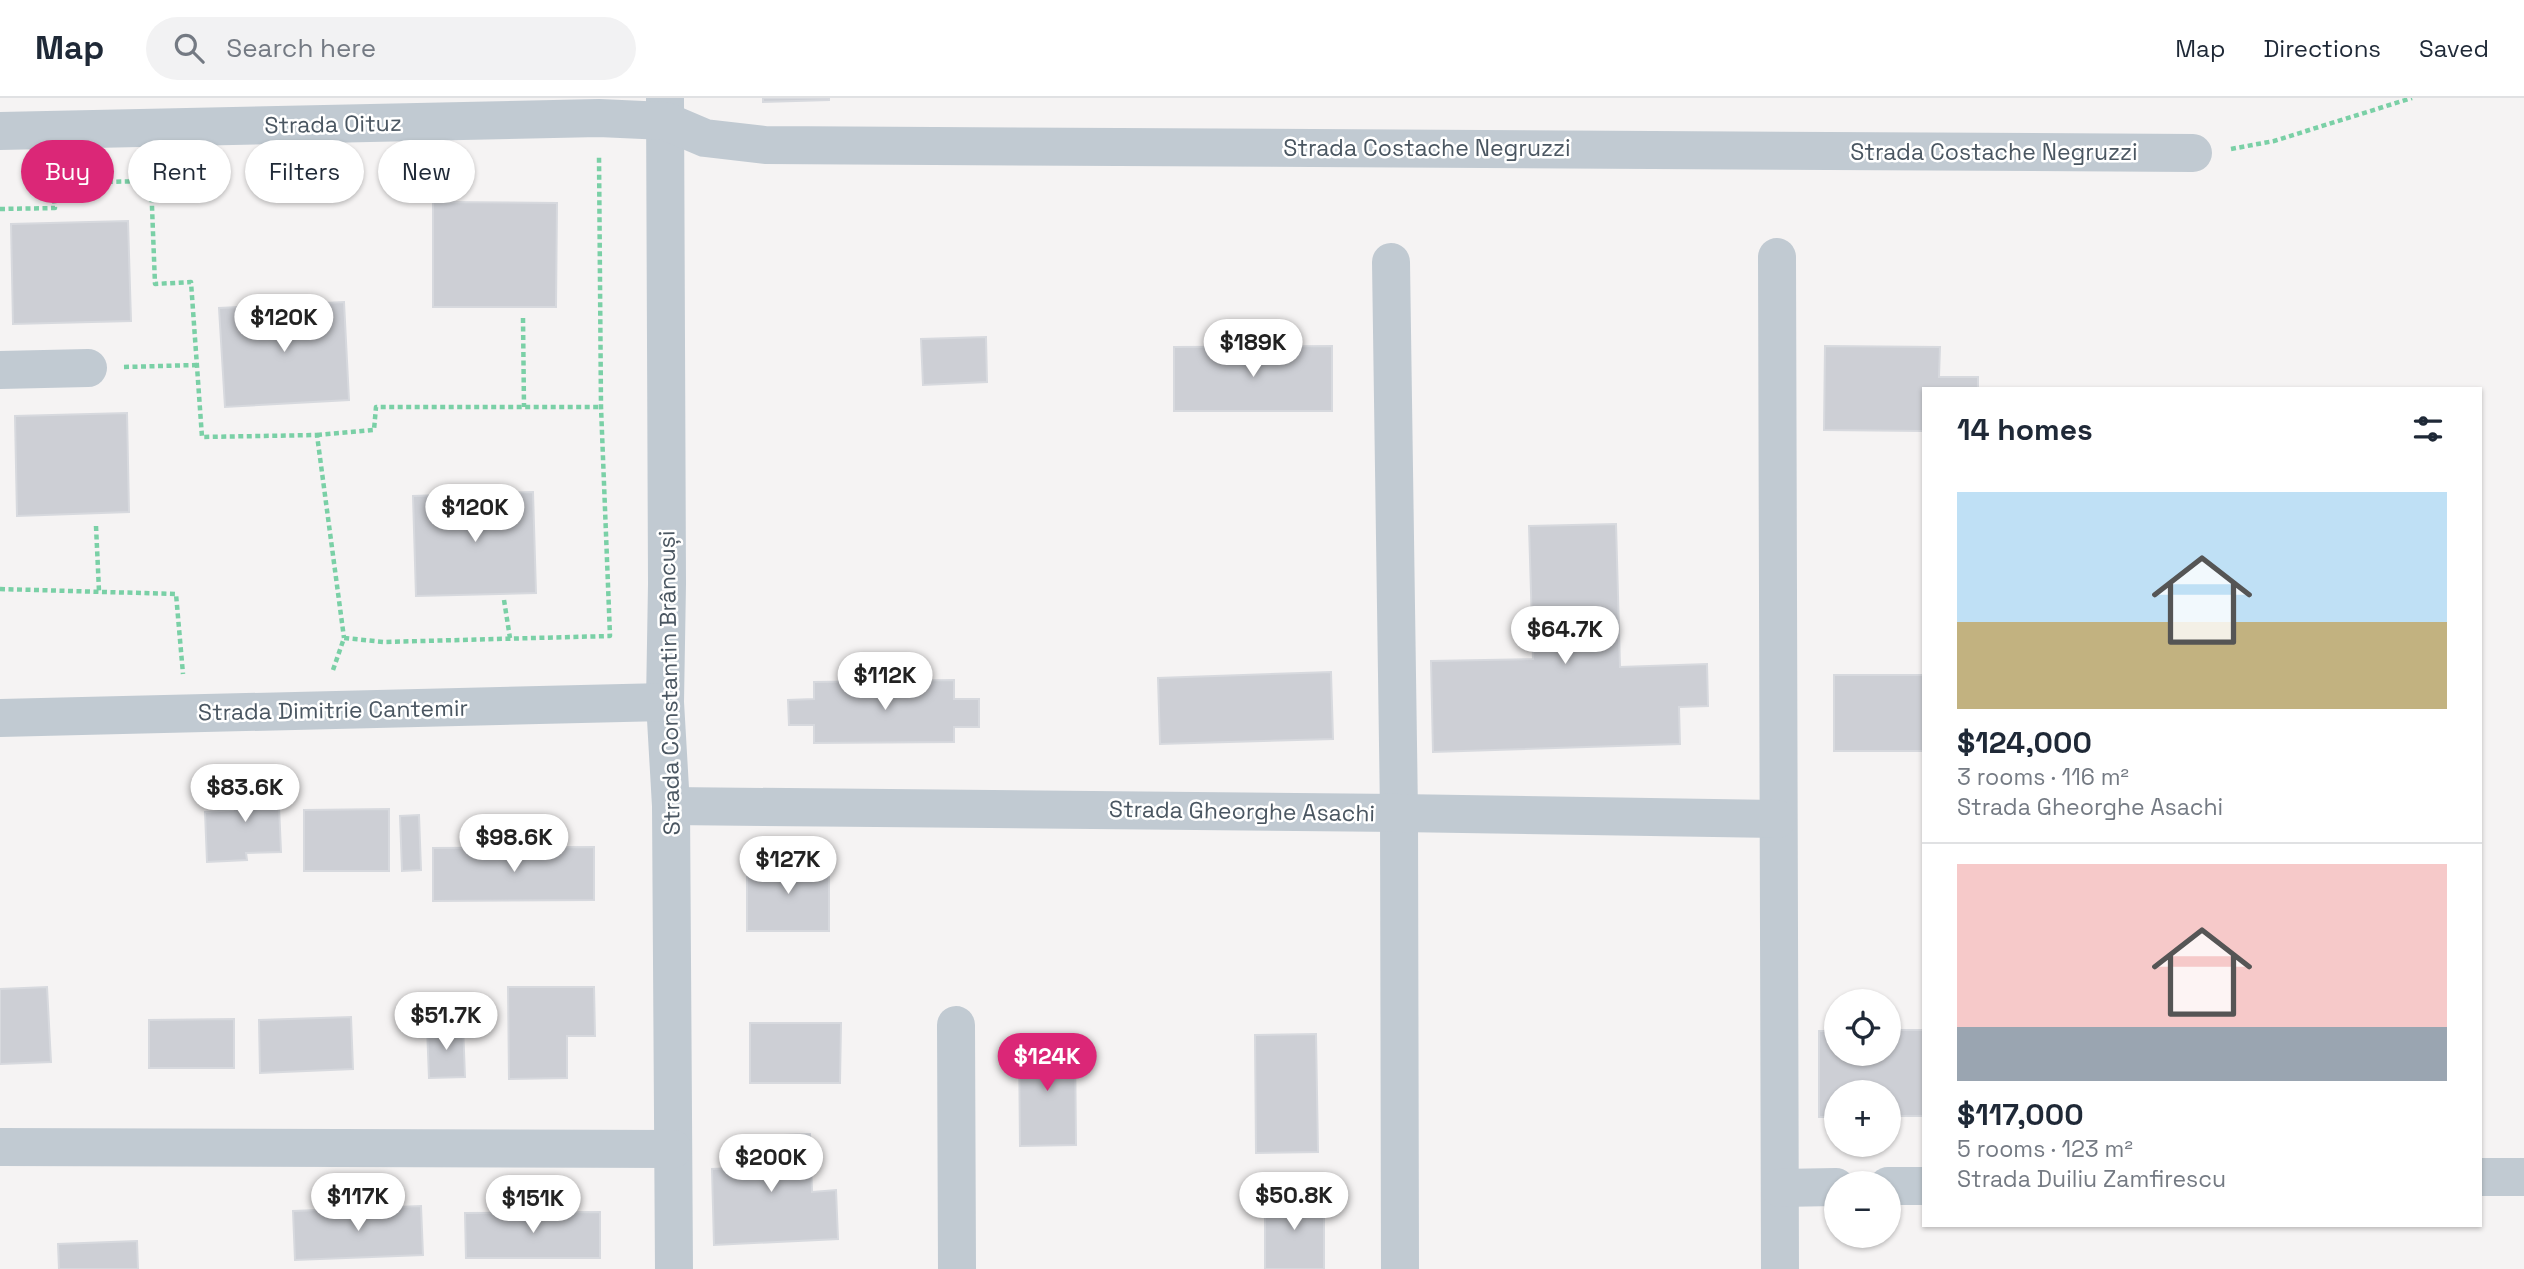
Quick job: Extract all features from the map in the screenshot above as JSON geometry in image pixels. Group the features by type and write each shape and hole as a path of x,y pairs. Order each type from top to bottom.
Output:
{"street":[{"name":"Strada Costache Negruzzi","path":"665,109 705,138 765,145 2193,153"},
{"name":"Strada Oituz","path":"0,131 599,118 665,109"},
{"name":"Strada Constantin Brâncuși","path":"665,109 665,702 671,806 674,1269"},
{"path":"1777,257 1780,1269"},
{"path":"1391,262 1399,813 1777,819"},
{"path":"0,370 88,368"},
{"name":"Strada Dimitrie Cantemir","path":"0,718 665,702"},
{"name":"Strada Gheorghe Asachi","path":"671,806 1399,813 1400,1269"},
{"path":"956,1025 957,1269"},
{"path":"0,1147 673,1149"},
{"path":"2482,1178 2524,1177"},
{"path":"1901,1186 1922,1186"},
{"path":"1780,1188 1824,1187"}],"path":[{"path":"2193,153 2274,141 2412,98"},
{"path":"344,638 384,642 610,636 601,407 599,118"},
{"path":"0,209 55,208 52,183 151,181 155,284 191,282 202,437 317,435 374,430 376,407 601,407"},
{"path":"523,318 524,407"},
{"path":"88,368 197,365"},
{"path":"317,435 344,638 318,711"},
{"path":"96,526 99,591"},
{"path":"0,589 176,593 186,714"},
{"path":"504,600 510,638"}],"building":[{"path":"763,98 829,98 829,100 763,102"},
{"path":"433,203 557,203 556,307 433,307"},
{"path":"128,221 131,321 13,324 11,224"},
{"path":"344,302 349,400 225,407 219,308"},
{"path":"986,337 987,382 923,385 921,339"},
{"path":"1332,346 1332,411 1174,411 1174,347"},
{"path":"1825,346 1940,347 1939,377 1978,377 1978,387 1922,387 1922,431 1824,430"},
{"path":"127,413 129,512 17,516 15,416"},
{"path":"533,492 536,593 416,596 413,496"},
{"path":"1616,524 1620,667 1707,664 1708,706 1679,707 1680,744 1433,752 1431,661 1533,659 1529,526"},
{"path":"1331,672 1333,739 1160,744 1158,678"},
{"path":"1834,675 1922,675 1922,751 1834,751"},
{"path":"954,680 954,699 979,699 979,727 954,727 954,742 814,743 814,725 789,725 788,700 814,699 814,682"},
{"path":"278,783 281,852 246,853 247,860 207,862 205,812 233,810 232,785"},
{"path":"389,809 389,871 304,871 304,810"},
{"path":"419,815 421,870 402,871 400,816"},
{"path":"594,847 594,900 433,901 433,848"},
{"path":"747,860 829,860 829,931 747,931"},
{"path":"47,987 51,1062 0,1064 0,989"},
{"path":"508,987 594,987 595,1036 567,1036 567,1078 509,1079"},
{"path":"351,1017 353,1069 260,1073 259,1020"},
{"path":"234,1019 234,1068 149,1068 149,1020"},
{"path":"750,1023 841,1023 840,1083 750,1083"},
{"path":"463,1026 465,1077 429,1078 427,1027"},
{"path":"1901,1030 1922,1030 1922,1116 1901,1116 1901,1080 1824,1080 1824,1117 1819,1117 1819,1031 1824,1031 1824,1066 1901,1066"},
{"path":"1316,1034 1318,1152 1256,1153 1255,1035"},
{"path":"1019,1040 1075,1040 1076,1145 1020,1146"},
{"path":"810,1134 812,1192 836,1190 838,1239 714,1245 712,1169 734,1168 733,1137"},
{"path":"1265,1195 1324,1195 1324,1269 1265,1269"},
{"path":"421,1206 423,1255 295,1260 293,1211"},
{"path":"600,1212 600,1258 466,1258 465,1213"},
{"path":"137,1241 138,1269 59,1269 58,1244"}]}
